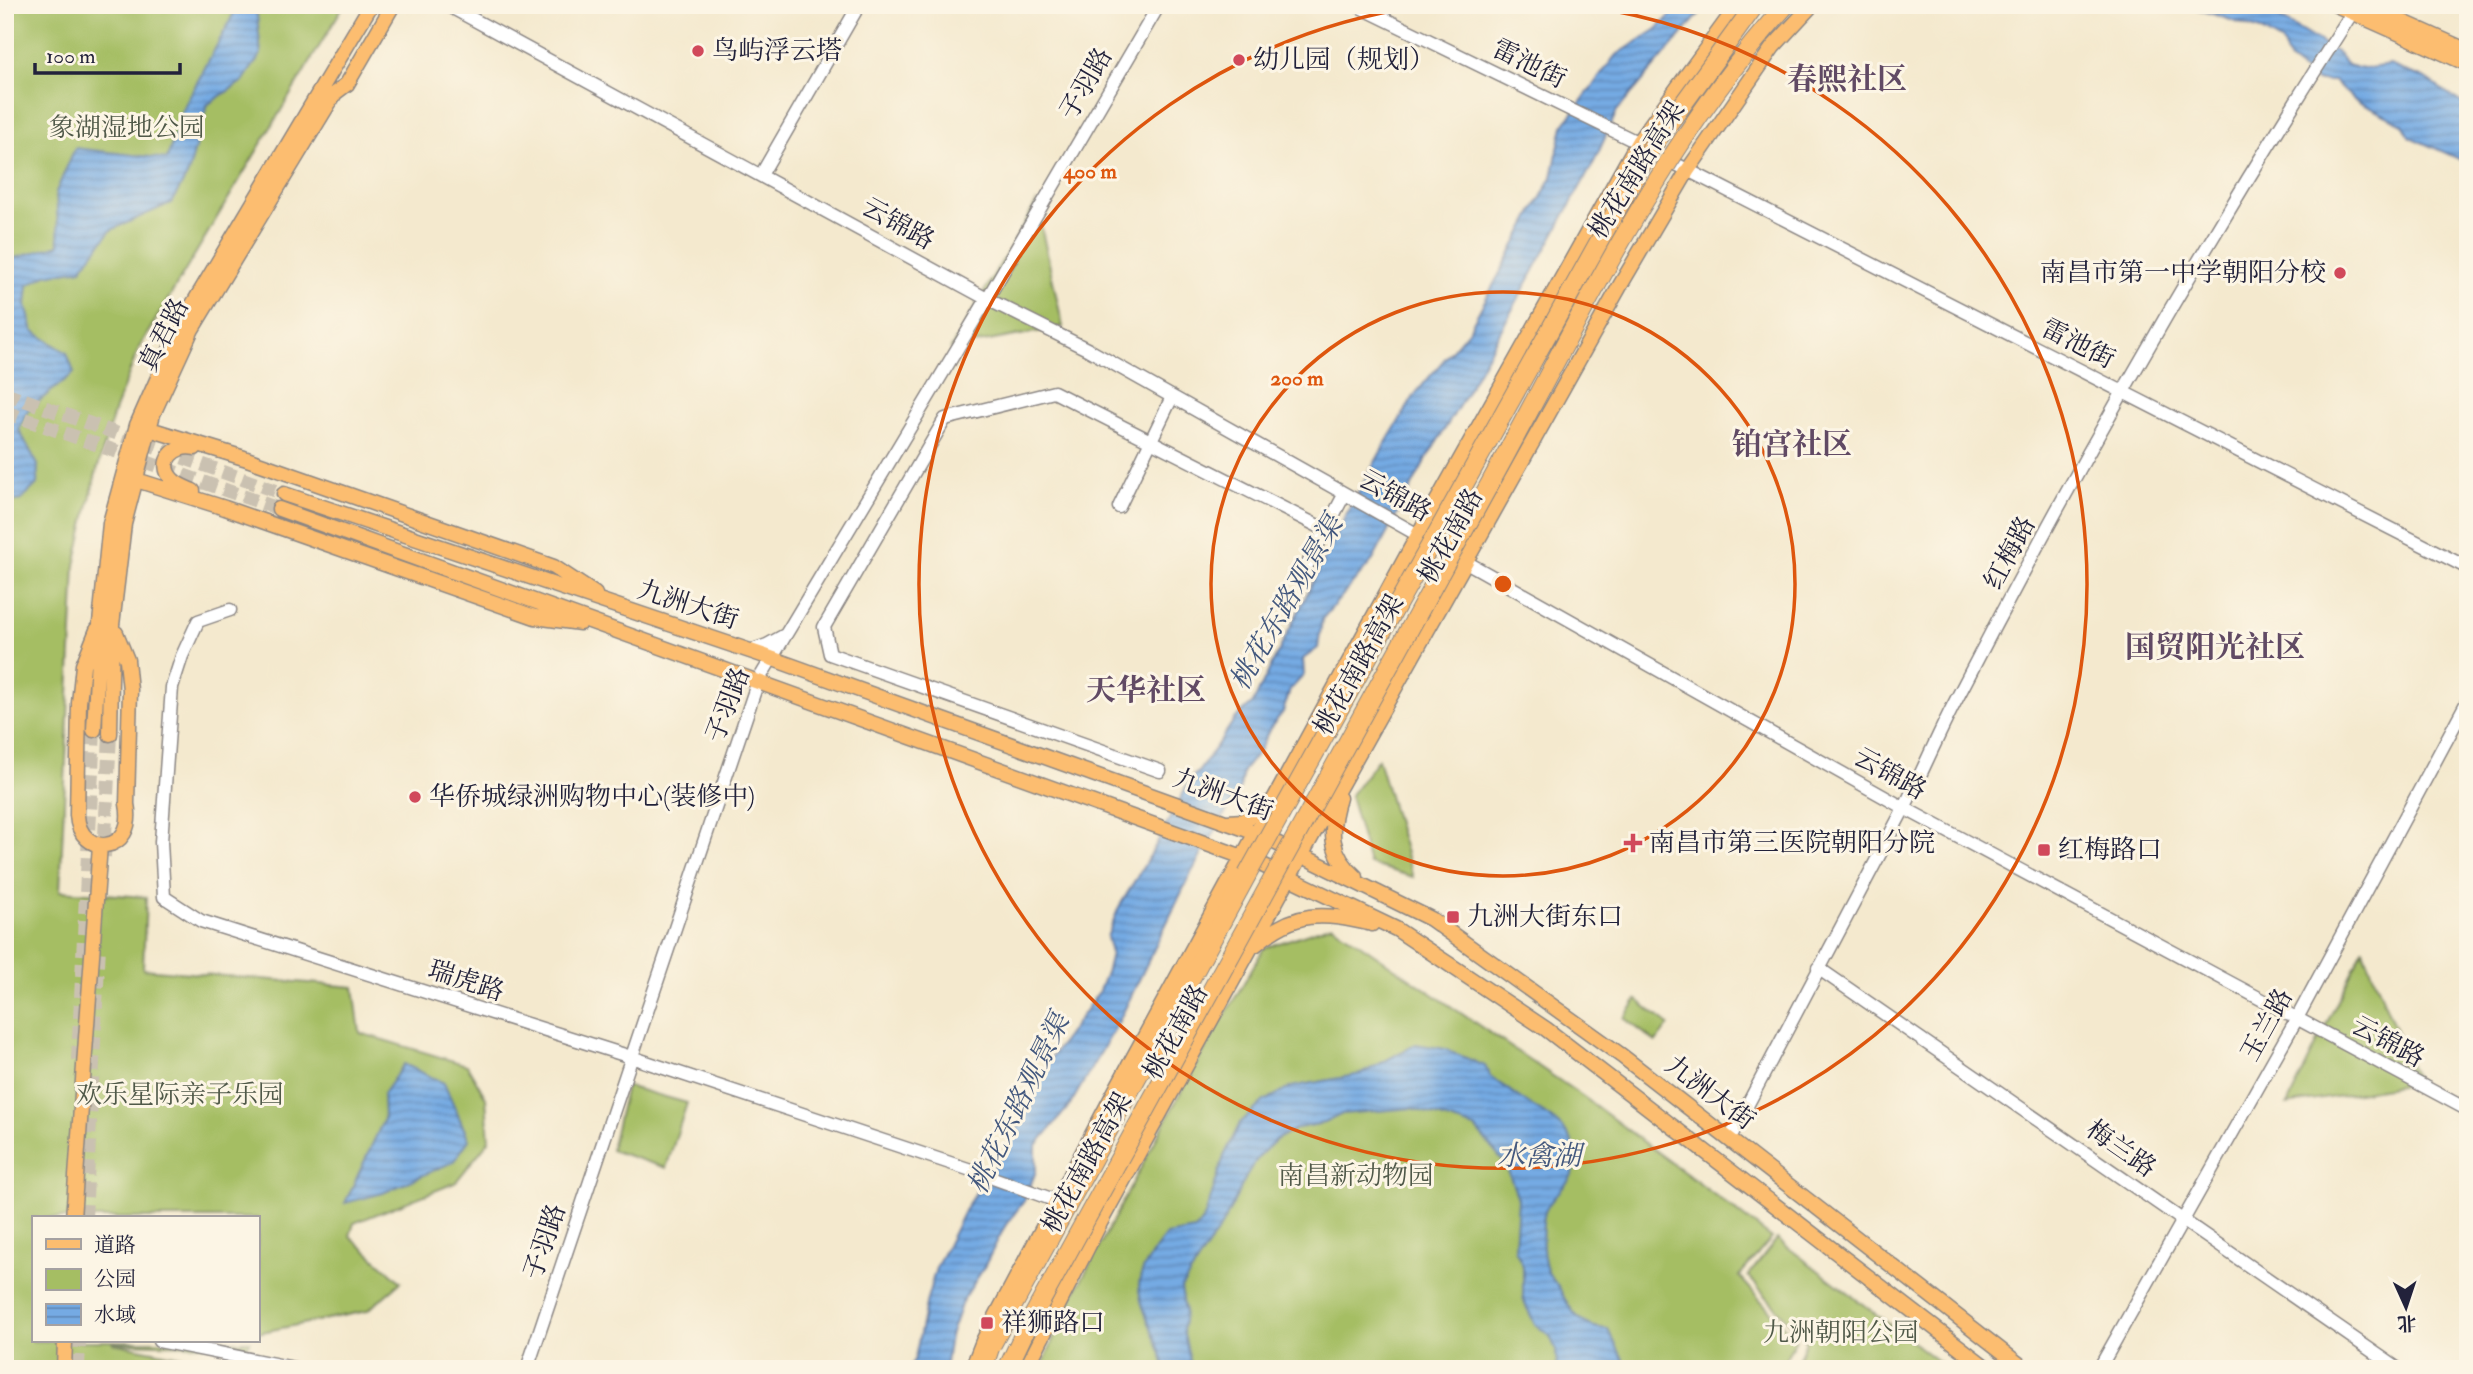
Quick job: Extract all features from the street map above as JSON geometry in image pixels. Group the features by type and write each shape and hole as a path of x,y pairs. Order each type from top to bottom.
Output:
{"highway":[{"name":"桃花南路高架","path":"983,1369 990,1348 1644,145 1755,5"},
{"name":"桃花南路高架","path":"1007,1369 1027,1327 1286,852 1668,160 1765,29 1786,5"}],"main road":[{"name":"真君路","path":"94,730 106,624 124,524 129,477 143,427 183,321 371,5"},
{"name":"真君路","path":"143,427 153,414 192,329 335,93 346,84 393,5"},
{"name":"桃花南路","path":"972,1369 983,1341 1057,1200 1256,833 1412,532 1644,145 1738,5"},
{"name":"桃花南路","path":"1026,1369 1100,1223 1289,876 1621,284 1688,170 1773,47 1812,5"},
{"path":"2336,5 2354,9 2468,64"},
{"path":"2365,5 2468,51"},
{"path":"143,427 244,458 554,567 614,607"},
{"path":"225,508 216,500 172,479 167,463 170,455 176,448 184,446 244,458"},
{"path":"129,477 535,617 607,626"},
{"name":"九洲大街","path":"284,494 771,658 1256,833 1302,853 1431,919 1581,1026 1730,1138 2025,1369"},
{"name":"九洲大街","path":"279,509 1242,856 1396,929 1546,1028 1988,1369"},
{"name":"真君路","path":"106,624 110,734"},
{"path":"106,624 127,660 130,690 127,804 130,819 125,834 117,842 100,845 92,843 82,831 77,815 83,665 106,624"},
{"path":"1346,774 1332,833 1333,846 1341,861 1354,876 1431,919"},
{"path":"1226,822 1242,821 1275,797"},
{"path":"74,1216 100,845"},
{"path":"1248,951 1281,925 1295,919 1342,917 1396,929"},
{"path":"64,1369 65,1342"}],"street":[{"name":"云锦路","path":"447,5 987,299 1089,350 1904,808 2468,1110"},
{"path":"761,175 859,5"},
{"name":"子羽路","path":"527,1369 758,681 1159,5"},
{"name":"雷池街","path":"1356,5 1644,145"},
{"name":"红梅路","path":"1730,1138 1904,808 1954,705 2122,392 2208,242 2354,9"},
{"name":"雷池街","path":"1668,160 2468,568"},
{"path":"1160,771 830,654 824,627 945,419 1054,392 1326,530"},
{"path":"1118,507 1172,397"},
{"path":"1303,573 1347,496"},
{"name":"瑞虎路","path":"230,610 198,621 172,687 162,842 164,897 201,921 631,1057 1057,1200"},
{"path":"750,651 786,634"},
{"name":"玉兰路","path":"2099,1369 2296,1020 2468,700"},
{"name":"梅兰路","path":"1818,968 2398,1369"},
{"path":"164,1342 299,1369"}],"green space":[{"path":"5,5 344,5 139,348 115,409 95,477 75,565 60,891 146,897 143,969 354,987 360,1033 467,1065 486,1098 489,1141 455,1183 354,1223 350,1236 401,1282 367,1311 259,1333 259,1216 32,1216 32,1342 249,1342 247,1346 112,1343 247,1369 5,1369"},
{"path":"1036,203 1063,327 951,348"},
{"path":"1378,759 1413,877 1369,864 1350,796"},
{"name":"南昌新动物园","path":"1332,925 1585,1098 1772,1238 1739,1276 1796,1340 1779,1369 1041,1369 1065,1311 1189,1077 1264,948"},
{"path":"2363,949 2417,1083 2287,1105"},
{"path":"1637,1000 1669,1025 1656,1042 1624,1018"},
{"path":"626,1086 687,1103 666,1168 611,1150"},
{"name":"九洲朝阳公园","path":"1777,1239 1948,1369 1794,1369 1806,1341 1748,1276"}],"water":[{"path":"233,5 256,5 261,54 243,81 207,105 188,174 171,203 111,230 81,269 46,275 28,285 26,305 33,331 67,353 74,373 28,410 19,430 38,465 37,484 21,500 5,503 5,261 59,245 56,192 75,148 167,159 183,109 233,15"},
{"path":"1681,5 1707,5 1617,111 1594,162 1459,406 1427,458 1373,560 1322,619 1318,648 1303,659 1304,675 1290,690 1283,712 1243,771 1240,788 1190,875 1118,1023 1070,1105 1036,1146 1036,1171 1024,1201 1005,1226 962,1302 950,1336 945,1369 909,1369 915,1358 936,1268 966,1207 1014,1137 1048,1062 1098,993 1111,953 1107,937 1119,907 1151,854 1191,778 1199,771 1235,719 1253,703 1349,509 1387,441 1416,393 1469,330 1552,177 1563,126 1615,56 1657,29"},
{"path":"2185,5 2240,5 2268,11 2336,52 2347,65 2362,69 2390,65 2426,79 2468,107 2468,163 2410,137 2403,124 2354,100 2334,81 2316,81 2290,61 2282,43 2258,29"},
{"name":"水禽湖","path":"1416,1044 1445,1049 1485,1066 1490,1076 1554,1120 1568,1134 1576,1153 1576,1162 1570,1178 1545,1212 1545,1264 1578,1317 1590,1326 1608,1329 1628,1369 1557,1369 1556,1350 1550,1336 1535,1324 1523,1300 1523,1266 1515,1249 1518,1199 1506,1165 1475,1128 1412,1108 1342,1114 1324,1123 1298,1128 1277,1139 1261,1154 1249,1171 1225,1220 1181,1288 1185,1310 1183,1330 1192,1369 1165,1369 1143,1307 1139,1285 1141,1275 1166,1235 1195,1230 1205,1216 1224,1156 1240,1123 1264,1101 1291,1087 1361,1074"},
{"path":"404,1064 444,1083 469,1140 453,1162 383,1193 345,1203 384,1119 383,1094"}],"tunnel":[{"path":"5,393 284,494"},
{"path":"5,412 279,509"},
{"path":"78,1060 94,730"},
{"path":"104,857 110,734"},
{"path":"85,1216 99,947"},
{"path":"78,1369 79,1342"}],"place":[{"name":"鸟屿浮云塔","path":"698,51"},
{"name":"幼儿园（规划）","path":"1239,60"},
{"name":"南昌市第一中学朝阳分校","path":"2340,273"},
{"name":"华侨城绿洲购物中心(装修中)","path":"415,797"},
{"name":"南昌市第三医院朝阳分院","path":"1633,843"},
{"name":"红梅路口","path":"2044,850"},
{"name":"九洲大街东口","path":"1453,917"},
{"name":"祥狮路口","path":"987,1323"}],"district":[{"name":"春熙社区","path":"1847,79"},
{"name":"铂宫社区","path":"1792,444"},
{"name":"国贸阳光社区","path":"2215,647"},
{"name":"天华社区","path":"1146,690"}],"park label":[{"name":"象湖湿地公园","path":"127,128"},
{"name":"欢乐星际亲子乐园","path":"180,1095"}],"water label":[{"name":"桃花东路观景渠","path":"1287,603"},
{"name":"桃花东路观景渠","path":"1019,1104"}]}
